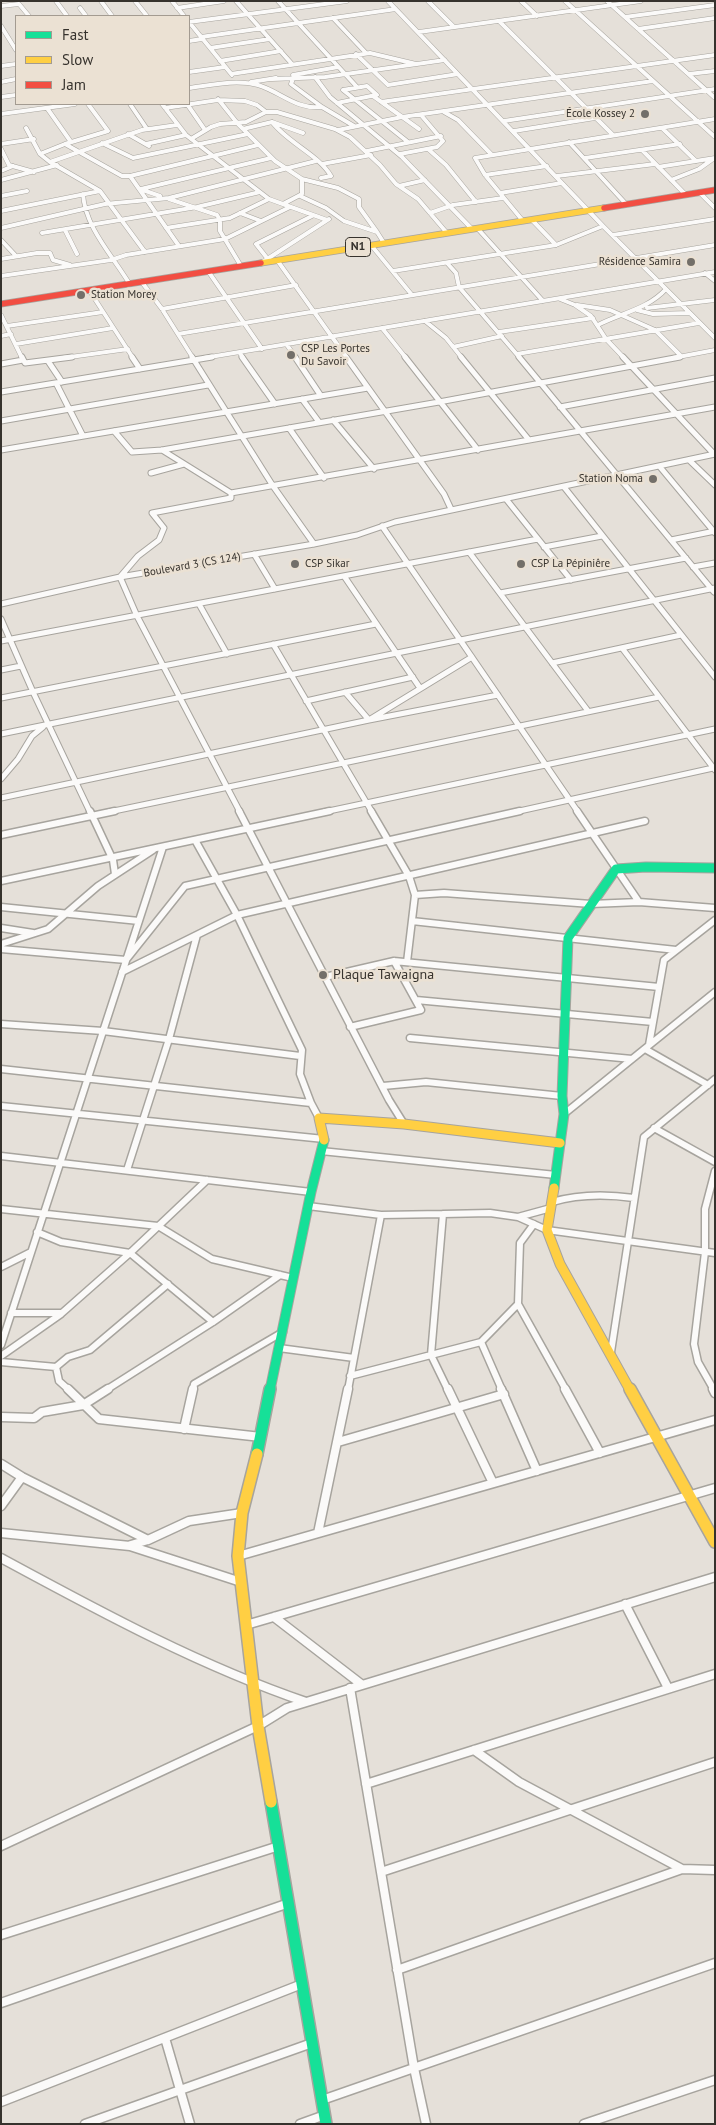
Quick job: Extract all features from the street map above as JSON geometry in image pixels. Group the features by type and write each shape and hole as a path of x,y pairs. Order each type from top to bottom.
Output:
{"street":[{"path":"56,1 66,15"},
{"path":"101,1 111,15"},
{"path":"135,1 146,15"},
{"path":"172,1 183,15"},
{"path":"177,8 224,1"},
{"path":"236,1 292,64"},
{"path":"278,1 357,87"},
{"path":"190,22 347,1"},
{"path":"388,1 514,130 603,226 715,338"},
{"path":"428,1 454,28"},
{"path":"521,1 537,16"},
{"path":"565,1 715,137"},
{"path":"607,1 715,98"},
{"path":"419,32 641,1"},
{"path":"1,6 19,4 28,15"},
{"path":"625,17 715,5"},
{"path":"80,8 85,15"},
{"path":"190,41 260,28 396,9"},
{"path":"333,18 366,53"},
{"path":"638,28 715,18"},
{"path":"499,21 612,135"},
{"path":"190,23 239,82"},
{"path":"1,26 15,48"},
{"path":"210,48 270,39"},
{"path":"220,61 281,51"},
{"path":"231,74 366,53 380,54 416,64"},
{"path":"356,54 388,85 458,74"},
{"path":"382,102 715,55"},
{"path":"246,83 272,79 344,74 444,60"},
{"path":"1,66 15,64"},
{"path":"190,64 195,71"},
{"path":"190,72 225,67"},
{"path":"294,77 338,67"},
{"path":"689,74 715,70"},
{"path":"294,77 291,84 314,102 348,124 356,126"},
{"path":"315,77 318,84 337,103 400,154 451,206 503,254 543,301"},
{"path":"1,82 15,79"},
{"path":"337,130 402,117 490,106 653,81"},
{"path":"190,88 239,82 258,85 307,108"},
{"path":"337,103 354,100 377,95 367,86 343,90 354,100 380,122 408,142"},
{"path":"504,121 715,90"},
{"path":"1,97 15,95"},
{"path":"373,96 419,128"},
{"path":"190,104 231,99 261,106 266,112"},
{"path":"314,102 333,99"},
{"path":"218,100 271,158 302,179 338,188 359,199 360,207 384,243"},
{"path":"1,114 68,105"},
{"path":"40,154 71,142 108,132 89,105"},
{"path":"131,105 147,129"},
{"path":"188,105 205,130"},
{"path":"163,106 186,135 269,199 327,220"},
{"path":"292,116 307,108 322,107"},
{"path":"47,108 71,142"},
{"path":"191,139 205,130 220,124 246,122 266,112 277,112 337,130 350,136 372,155 399,186 418,199 447,233"},
{"path":"444,112 458,120 492,155"},
{"path":"400,154 428,149 443,142 441,136 421,115"},
{"path":"514,130 595,118"},
{"path":"556,245 503,198 485,175 475,158 715,119"},
{"path":"243,129 272,122 303,133"},
{"path":"272,122 289,142 328,168 331,176 322,178"},
{"path":"50,162 128,134 177,124"},
{"path":"26,128 40,154 50,162 100,191 145,252"},
{"path":"662,128 696,161"},
{"path":"128,134 148,146 186,135"},
{"path":"102,143 132,158 248,134"},
{"path":"367,151 441,136"},
{"path":"1,144 34,140"},
{"path":"569,142 626,204"},
{"path":"65,144 118,174 130,176 258,145"},
{"path":"585,158 680,144"},
{"path":"1,149 7,162"},
{"path":"428,149 446,165 476,202"},
{"path":"642,150 685,194"},
{"path":"322,164 372,155"},
{"path":"140,189 271,158"},
{"path":"557,176 714,158"},
{"path":"672,180 699,169 714,158"},
{"path":"1,161 35,173"},
{"path":"1,228 110,204 146,198 169,198 316,161"},
{"path":"1,172 13,166"},
{"path":"1,180 57,166"},
{"path":"485,175 547,166"},
{"path":"130,176 179,246"},
{"path":"283,204 300,196 303,192 302,179"},
{"path":"399,186 426,180"},
{"path":"500,193 562,182"},
{"path":"140,189 214,214 220,220 220,230 241,266"},
{"path":"1,196 27,190"},
{"name":"N1","path":"1,304 241,266 264,260 277,260 715,190"},
{"path":"1,212 100,191"},
{"path":"42,233 197,207 260,192"},
{"path":"699,192 715,208"},
{"path":"83,194 85,209 92,225 129,283"},
{"path":"300,196 326,208 344,221 377,232"},
{"path":"430,213 451,206 503,198"},
{"path":"166,228 220,220 269,199"},
{"path":"1,276 115,259 225,238 290,207"},
{"path":"240,213 262,221"},
{"path":"312,216 256,244 264,260 323,225 334,214"},
{"path":"613,235 715,219"},
{"path":"393,271 556,245 603,226"},
{"path":"65,230 77,254"},
{"path":"1,240 16,256"},
{"path":"370,245 412,295"},
{"path":"178,334 715,245"},
{"path":"1,259 50,252 53,260 71,266"},
{"path":"277,260 444,494 451,510"},
{"path":"447,263 456,273 459,287 542,382 580,431 714,590"},
{"path":"208,271 262,349"},
{"path":"1,392 715,272"},
{"path":"705,273 715,282"},
{"path":"141,282 162,309 273,486 314,544"},
{"path":"162,309 296,285"},
{"path":"643,308 659,298 666,289"},
{"path":"88,290 140,369"},
{"path":"558,298 573,304 593,318 606,339 714,454"},
{"path":"598,325 643,308 715,300"},
{"path":"573,304 604,308 656,330 681,356"},
{"path":"636,310 653,314 690,313"},
{"path":"7,326 103,312"},
{"path":"1,315 25,364 128,349"},
{"path":"453,347 501,334 593,318"},
{"path":"425,321 444,336 529,440"},
{"path":"517,354 700,323"},
{"path":"16,344 114,328"},
{"path":"382,328 478,450"},
{"path":"1,336 11,334"},
{"path":"287,345 322,396"},
{"path":"114,431 129,451 137,453 162,450 244,437 384,410 439,402 715,350"},
{"path":"240,353 275,404"},
{"path":"1,364 23,360"},
{"path":"48,361 83,436"},
{"path":"560,406 715,378"},
{"path":"1,421 208,385"},
{"path":"1,450 368,388"},
{"path":"302,399 320,422"},
{"path":"162,450 232,493 715,407"},
{"path":"333,420 374,469"},
{"path":"289,428 324,478"},
{"name":"Boulevard 3 (CS 124)","path":"1,604 120,577 314,544 451,510 618,476 714,454"},
{"path":"689,460 715,485"},
{"path":"150,473 184,464"},
{"path":"660,467 714,532 671,540"},
{"path":"564,487 715,677"},
{"path":"232,493 231,498 152,513 164,528 159,540 138,556 120,577 137,616 226,788 389,1100 404,1124"},
{"path":"506,499 570,580"},
{"path":"382,526 639,902"},
{"path":"544,547 602,536"},
{"path":"1,641 538,539"},
{"path":"469,552 588,712"},
{"path":"254,554 274,589"},
{"path":"500,593 686,558"},
{"path":"694,567 715,563"},
{"path":"344,576 420,688"},
{"path":"1,734 714,590"},
{"path":"199,604 227,654"},
{"path":"1,619 48,725 112,858 116,874"},
{"path":"1,698 164,668 376,624"},
{"path":"552,663 681,635"},
{"path":"273,644 409,876 415,894 407,962"},
{"path":"126,960 185,886 714,769 622,648"},
{"path":"368,720 472,657"},
{"path":"1,670 21,666"},
{"path":"306,701 413,677"},
{"path":"345,692 368,720"},
{"path":"1,798 324,731 368,720 498,695"},
{"path":"1,835 658,697"},
{"path":"1,779 18,759 32,736 48,725"},
{"path":"1,881 715,729"},
{"path":"122,972 237,915 645,821"},
{"path":"195,840 237,915 302,1050 300,1074 319,1118 324,1139 308,1206 261,1437 242,1513 238,1556 258,1726 325,2119 300,2124"},
{"path":"1,944 48,929 116,874 160,847"},
{"path":"1,1345 139,921 160,847"},
{"path":"616,869 646,867 715,868"},
{"path":"616,869 568,938 562,1096 564,1114 547,1230 560,1264 611,1352 715,1542"},
{"path":"415,894 444,893 591,904 639,902 715,908"},
{"path":"1,907 139,921"},
{"path":"647,1047 664,960 715,920"},
{"path":"412,921 676,950"},
{"path":"1,928 36,934"},
{"path":"127,1170 169,1039 198,935"},
{"path":"1,949 126,960"},
{"path":"325,977 394,961 659,987"},
{"path":"350,1026 421,1010 394,961"},
{"path":"564,1114 715,992"},
{"path":"416,1000 653,1022"},
{"path":"1,1024 169,1039 300,1056"},
{"path":"410,1038 563,1054 632,1059"},
{"path":"647,1047 708,1085"},
{"path":"1,1069 311,1103"},
{"path":"611,1352 644,1137 715,1079"},
{"path":"383,1086 426,1082 562,1096"},
{"path":"1,1106 324,1139"},
{"path":"319,1118 404,1124 560,1143"},
{"path":"654,1128 715,1162"},
{"path":"321,1151 556,1175"},
{"path":"1,1156 311,1192"},
{"path":"715,1171 706,1209 705,1252 694,1344 698,1362 715,1393"},
{"path":"1,1356 62,1313 130,1253 207,1180"},
{"path":"518,1217 567,1197 596,1195 634,1198"},
{"path":"308,1206 381,1214 490,1213 518,1217 547,1230 715,1254"},
{"path":"1,1209 158,1226 212,1258 293,1278"},
{"path":"318,1533 338,1442 381,1214"},
{"path":"443,1214 431,1356 493,1483"},
{"path":"534,1224 520,1243 518,1304 600,1453"},
{"path":"38,1232 62,1242 130,1253 213,1322"},
{"path":"1,1267 31,1252"},
{"path":"1,1418 34,1418 42,1412 83,1405 213,1322 280,1275"},
{"path":"1,1362 56,1367 68,1358 90,1350 168,1284"},
{"path":"350,1376 481,1342 518,1304"},
{"path":"11,1313 62,1313"},
{"path":"184,1429 194,1384 283,1332"},
{"path":"481,1342 537,1471"},
{"path":"279,1348 354,1358"},
{"path":"56,1367 59,1380 99,1419 261,1437"},
{"path":"338,1442 504,1394"},
{"path":"238,1556 715,1420"},
{"path":"1,1464 22,1477 148,1540"},
{"path":"1,1506 22,1477"},
{"path":"246,1625 715,1488"},
{"path":"130,1546 189,1522 242,1513"},
{"path":"1,1533 130,1546 241,1582"},
{"path":"1,1558 112,1618 253,1684 306,1702"},
{"path":"1,1846 258,1726 287,1708 715,1577"},
{"path":"625,1604 668,1688"},
{"path":"274,1617 361,1684"},
{"path":"366,1784 715,1674"},
{"path":"350,1688 414,2068 426,2124"},
{"path":"474,1750 519,1782 682,1870"},
{"path":"381,1872 715,1762"},
{"path":"1,1935 279,1846"},
{"path":"397,1970 682,1870 715,1870"},
{"path":"1,2003 289,1903"},
{"path":"322,2100 715,1963"},
{"path":"1,2102 302,1984"},
{"path":"164,2038 190,2124"},
{"path":"85,2124 312,2043"},
{"path":"584,2124 715,2080"}],"traffic: fast":[{"path":"554,1188 564,1114 562,1096 568,938 616,869 646,867 715,868"},
{"path":"257,1454 311,1192 324,1140"},
{"path":"271,1802 326,2124"}],"traffic: slow":[{"path":"261,263 604,208"},
{"path":"324,1140 319,1118 404,1124 560,1143"},
{"path":"554,1188 547,1230 560,1264 715,1542"},
{"path":"257,1454 242,1513 238,1556 258,1726 271,1802"}],"traffic: jam":[{"path":"604,208 715,190"},
{"path":"1,304 261,263"}],"place":[{"name":"École Kossey 2","path":"645,114"},
{"name":"Résidence Samira","path":"691,262"},
{"name":"Station Morey","path":"81,295"},
{"name":"CSP Les Portes Du Savoir","path":"291,355"},
{"name":"Station Noma","path":"653,479"},
{"name":"CSP Sikar","path":"295,564"},
{"name":"CSP La Pépiniêre","path":"521,564"},
{"name":"Plaque Tawaigna","path":"323,975"}]}
